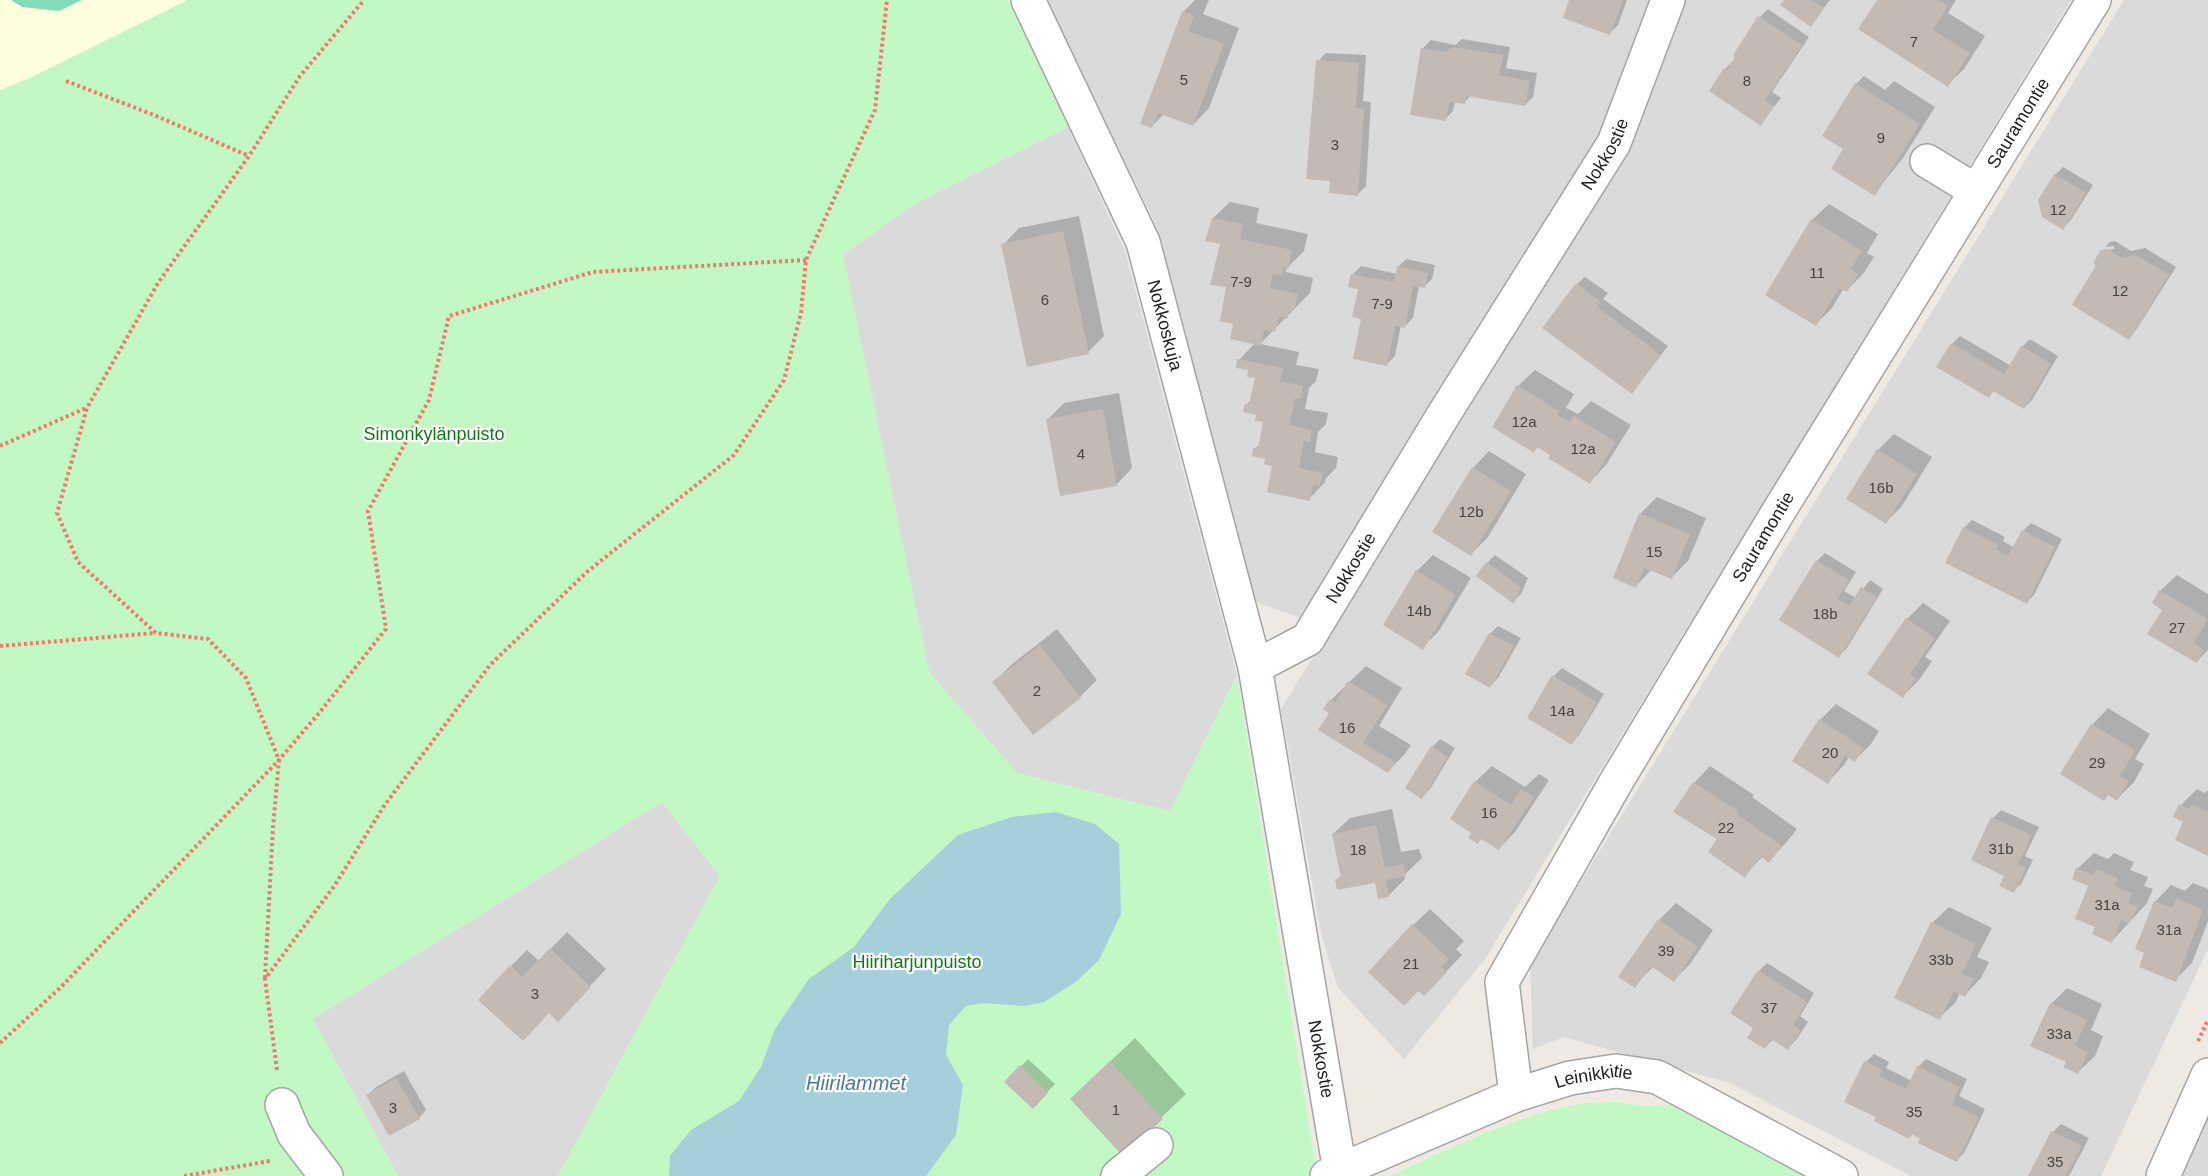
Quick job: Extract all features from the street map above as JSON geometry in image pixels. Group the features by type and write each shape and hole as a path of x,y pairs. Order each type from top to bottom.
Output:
{"street":[{"name":"Nokkoskuja","path":"1028,0 1143,242 1255,667"},
{"name":"Nokkostie","path":"1333,1173 1255,667 1308,639 1444,414 1614,143 1668,0"},
{"name":"Sauramontie","path":"1516,1095 1502,982 1616,782 1783,503 2094,0"},
{"path":"1927,161 1976,191"},
{"name":"Leinikkitie","path":"1333,1173 1516,1095 1570,1078 1616,1071 1657,1077 1841,1176"},
{"path":"2163,1176 2208,1075"},
{"path":"282,1105 294,1134 318,1165"},
{"path":"1118,1176 1156,1145"}],"path":[{"path":"156,633 78,562 57,513 87,408 158,283 249,156 300,76 364,0"},
{"path":"265,979 335,885 384,806 489,665 588,571 734,455 784,380 801,313 806,260 875,110 887,0"},
{"path":"66,81 154,115 249,156"},
{"path":"0,1043 61,987 279,760 386,629 368,511 429,400 449,316 592,272 806,260"},
{"path":"0,446 87,408"},
{"path":"0,646 156,633 208,639 246,678 279,760 265,979 282,1105"},
{"path":"184,1176 318,1165"}],"shaded area":[{"path":"0,0 188,0 28,79 0,90"},
{"path":"1046,0 1651,0 1601,136 1303,619 1251,600 1157,227"},
{"path":"1683,0 2071,0 1485,959 1404,1059 1338,988 1322,938 1281,709 1625,152"},
{"path":"2124,0 2208,0 2208,949 2101,1176 1911,1176 1730,1083 1564,1037 1533,1049 1530,964"},
{"path":"1068,127 1125,251 1237,675 1170,811 1017,773 929,672 843,255 916,203"},
{"path":"662,802 720,876 558,1176 398,1176 313,1019"},
{"path":"2208,1107 2208,1176 2177,1176"}],"green space":[{"path":"11,0 82,0 59,11 22,7"},
{"name":"Simonkylänpuisto","path":"188,0 1008,0 1068,127 916,203 843,255 929,672 1017,773 1170,811 1237,675 1317,1176 558,1176 720,876 662,802 313,1019 398,1176 0,1176 0,90 28,79"},
{"path":"1615,1102 1645,1106 1681,1105 1821,1176 1390,1176 1482,1134 1530,1117 1579,1104"}],"water":[{"name":"Hiirilammet","path":"1055,812 1095,824 1119,844 1121,914 1099,960 1077,981 1044,1002 1024,1006 983,1003 966,1006 949,1025 946,1055 963,1085 956,1135 926,1176 669,1176 670,1156 691,1130 739,1101 761,1067 775,1029 809,979 854,947 890,899 958,835 1012,817"}],"building":[{"path":"1569,0 1623,0 1610,35 1563,18"},
{"path":"1784,0 1812,0 1824,8 1811,27 1780,5"},
{"path":"1877,0 1939,0 1948,6 1933,30 1970,53 1948,87 1858,29"},
{"path":"1182,11 1194,16 1188,31 1224,44 1193,126 1158,113 1152,128 1140,124"},
{"path":"1758,16 1802,45 1765,100 1774,106 1761,126 1709,91 1724,68 1727,70 1735,57 1733,55"},
{"path":"1453,47 1503,55 1499,75 1530,81 1525,106 1466,96 1465,104 1449,102 1446,121 1410,115 1421,48 1445,52"},
{"path":"1316,60 1359,63 1356,108 1364,109 1358,196 1329,193 1330,181 1306,179"},
{"path":"1855,83 1920,124 1875,196 1831,169 1843,149 1822,136"},
{"path":"2054,174 2086,193 2063,230 2042,217 2038,200"},
{"path":"1212,218 1243,224 1240,239 1292,250 1288,269 1284,267 1282,276 1273,274 1270,288 1298,294 1294,311 1289,311 1287,319 1279,317 1275,332 1264,330 1261,346 1230,339 1233,324 1220,321 1226,287 1210,285 1220,244 1205,241"},
{"path":"1811,219 1862,251 1851,269 1858,274 1847,292 1839,288 1816,326 1765,295"},
{"path":"1063,231 1089,354 1027,367 1001,244"},
{"path":"2107,249 2122,258 2136,255 2169,275 2129,340 2072,305 2095,267 2094,261 2101,250"},
{"path":"1397,266 1428,273 1425,288 1413,286 1405,328 1395,326 1387,366 1353,359 1361,319 1352,317 1358,289 1348,287 1351,274 1394,282"},
{"path":"1576,283 1601,302 1597,307 1661,355 1632,394 1542,328"},
{"path":"1951,343 2004,374 2021,346 2051,364 2024,409 1993,391 1989,398 1936,367"},
{"path":"1237,359 1284,368 1280,381 1303,386 1300,399 1295,398 1290,425 1312,430 1310,442 1304,441 1299,468 1323,473 1320,486 1313,485 1310,501 1267,492 1272,466 1264,464 1265,459 1252,456 1253,448 1258,449 1263,422 1255,421 1256,415 1243,412 1245,404 1249,404 1255,378 1247,377 1248,370 1236,368"},
{"path":"1517,385 1559,411 1557,415 1570,422 1574,416 1616,442 1590,484 1548,458 1550,455 1537,447 1534,453 1492,427"},
{"path":"1103,409 1117,486 1060,496 1046,419"},
{"path":"1877,449 1917,474 1886,524 1846,499"},
{"path":"1472,467 1511,491 1471,556 1432,532"},
{"path":"1639,513 1690,534 1672,579 1644,568 1636,588 1613,578"},
{"path":"1963,527 1998,545 1996,549 2008,556 2022,530 2055,547 2027,604 1945,563"},
{"path":"1816,560 1849,580 1837,599 1849,606 1861,587 1877,597 1839,658 1779,620"},
{"path":"1486,562 1521,587 1514,604 1476,576"},
{"path":"1416,570 1456,595 1423,650 1383,625"},
{"path":"2159,590 2208,619 2194,643 2204,650 2197,663 2147,634 2162,610 2152,603"},
{"path":"1906,618 1935,638 1910,674 1916,678 1903,698 1867,674"},
{"path":"1489,633 1514,646 1490,688 1465,674"},
{"path":"1040,645 1081,698 1033,735 992,682"},
{"path":"1552,675 1597,702 1572,745 1527,718"},
{"path":"1348,681 1387,705 1363,743 1396,762 1388,773 1318,730 1329,713 1323,709 1330,699 1335,703"},
{"path":"1819,719 1864,748 1855,762 1845,756 1828,784 1792,761"},
{"path":"2091,724 2135,750 2120,776 2129,781 2117,801 2108,795 2104,801 2060,774"},
{"path":"1431,746 1448,757 1422,799 1405,788"},
{"path":"1474,781 1511,805 1521,789 1534,797 1499,850 1481,839 1478,844 1468,838 1471,833 1450,819"},
{"path":"1693,782 1738,811 1737,814 1782,846 1769,863 1760,856 1745,878 1708,852 1717,839 1673,812"},
{"path":"2179,804 2189,809 2192,804 2208,812 2208,856 2175,840 2183,822 2173,817"},
{"path":"1991,817 2032,835 2018,864 2026,868 2014,893 1999,886 2004,876 1971,860"},
{"path":"1376,825 1385,868 1403,864 1406,876 1386,880 1389,897 1378,899 1375,883 1337,890 1335,879 1341,878 1332,834"},
{"path":"2076,868 2093,875 2096,869 2118,878 2115,886 2132,893 2128,903 2138,906 2131,921 2128,923 2121,920 2112,943 2092,934 2095,927 2075,919 2088,886 2072,879"},
{"path":"2176,898 2203,910 2176,982 2139,967 2144,953 2135,949 2154,901 2172,908"},
{"path":"1658,919 1698,947 1674,982 1651,966 1635,988 1618,977"},
{"path":"1931,922 1976,944 1962,974 1974,979 1965,997 1954,991 1940,1020 1894,998"},
{"path":"1412,924 1449,959 1441,967 1447,972 1424,996 1418,991 1404,1006 1368,972"},
{"path":"550,948 591,987 558,1022 549,1013 523,1041 478,1000 510,965 522,977"},
{"path":"1758,970 1807,1002 1793,1025 1801,1030 1788,1050 1771,1039 1765,1049 1747,1038 1753,1028 1730,1013"},
{"path":"2050,1003 2087,1020 2075,1046 2088,1052 2078,1074 2063,1067 2066,1062 2030,1046"},
{"path":"1110,1061 1163,1119 1123,1156 1070,1099"},
{"path":"1864,1061 1883,1070 1879,1076 1906,1089 1917,1066 1960,1087 1952,1104 1979,1117 1957,1162 1918,1143 1920,1139 1912,1134 1909,1139 1874,1121 1876,1117 1844,1102"},
{"path":"1020,1065 1048,1093 1033,1109 1004,1082"},
{"path":"396,1078 420,1119 389,1136 366,1095"},
{"path":"2051,1131 2082,1146 2066,1176 2028,1176"}],"park label":[{"name":"Hiiriharjunpuisto","path":"917,962"}]}
